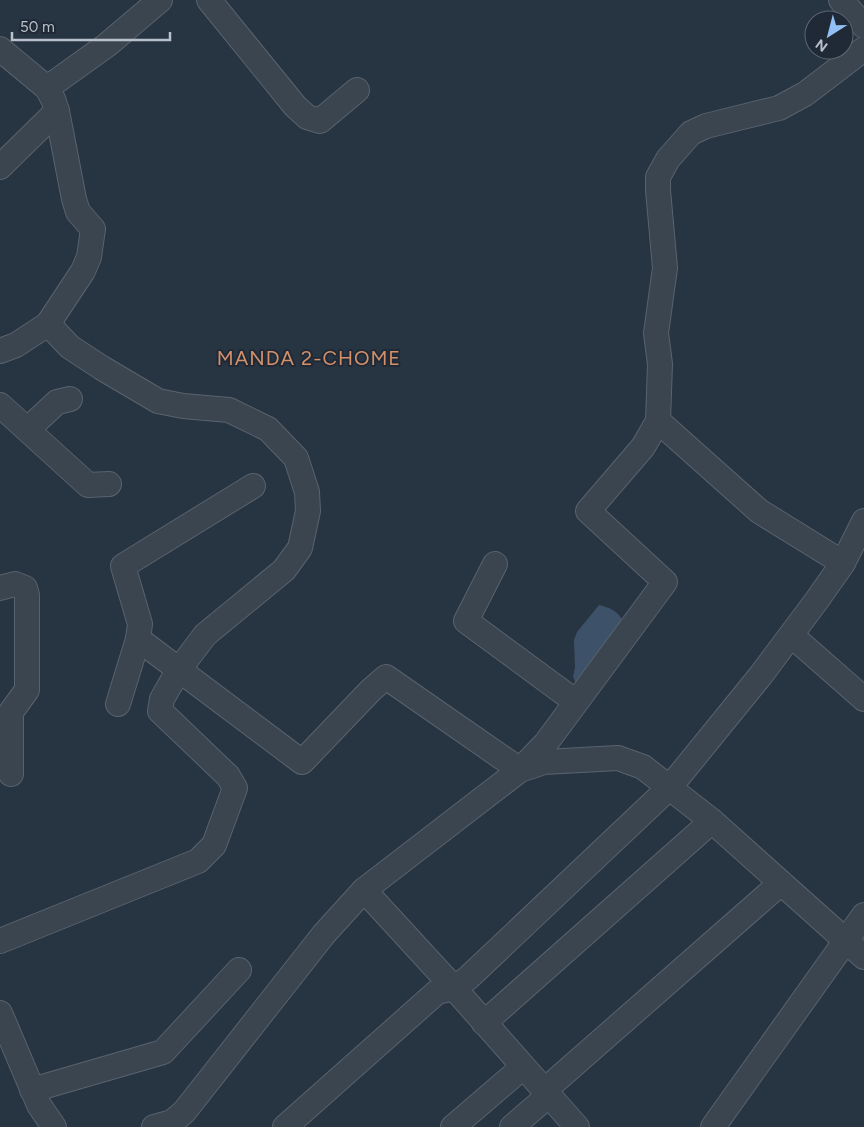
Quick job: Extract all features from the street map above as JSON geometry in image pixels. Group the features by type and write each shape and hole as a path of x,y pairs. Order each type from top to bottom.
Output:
{"street":[{"path":"47,88 107,44 160,0"},
{"path":"208,0 295,106 306,116 320,121 358,90"},
{"path":"841,0 864,26"},
{"path":"0,49 47,88 54,99 74,199 78,212 93,229 89,257 83,271 48,324 16,345 0,350"},
{"path":"154,1127 172,1122 184,1112 324,934 364,890 520,770 546,743 665,582 588,511 643,447 658,421 660,364 656,333 665,268 658,177 668,159 691,133 706,126 779,108 804,94 864,49"},
{"path":"0,167 57,111"},
{"path":"0,942 198,861 214,845 235,788 228,776 160,711 162,699 178,671 205,635 284,570 300,548 308,511 307,492 296,458 268,429 229,410 183,406 158,401 70,347 48,324"},
{"path":"28,429 57,402 70,399"},
{"path":"0,405 88,485 108,484"},
{"path":"658,421 759,511 843,563"},
{"path":"118,704 138,640 140,624 123,566 253,486"},
{"path":"285,1127 437,992 454,988 475,971 670,787 791,635 843,563 864,522"},
{"path":"495,564 466,621 576,702"},
{"path":"0,588 15,584 25,588 28,595 26,690 11,712 13,772"},
{"path":"791,635 864,699"},
{"path":"138,640 302,762 371,690 386,677 520,770"},
{"path":"520,770 544,762 618,758 643,767 712,821 864,957"},
{"path":"484,1023 712,821"},
{"path":"512,1127 547,1093 781,883"},
{"path":"364,890 577,1127"},
{"path":"713,1127 864,915"},
{"path":"32,1090 163,1052 239,970"},
{"path":"0,1013 38,1105 54,1127"},
{"path":"453,1127 524,1067"}],"water":[{"path":"599,605 613,610 623,621 580,682 576,683 573,677 575,667 574,640 577,632"}],"district":[{"name":"MANDA 2-CHOME","path":"309,358"}]}
